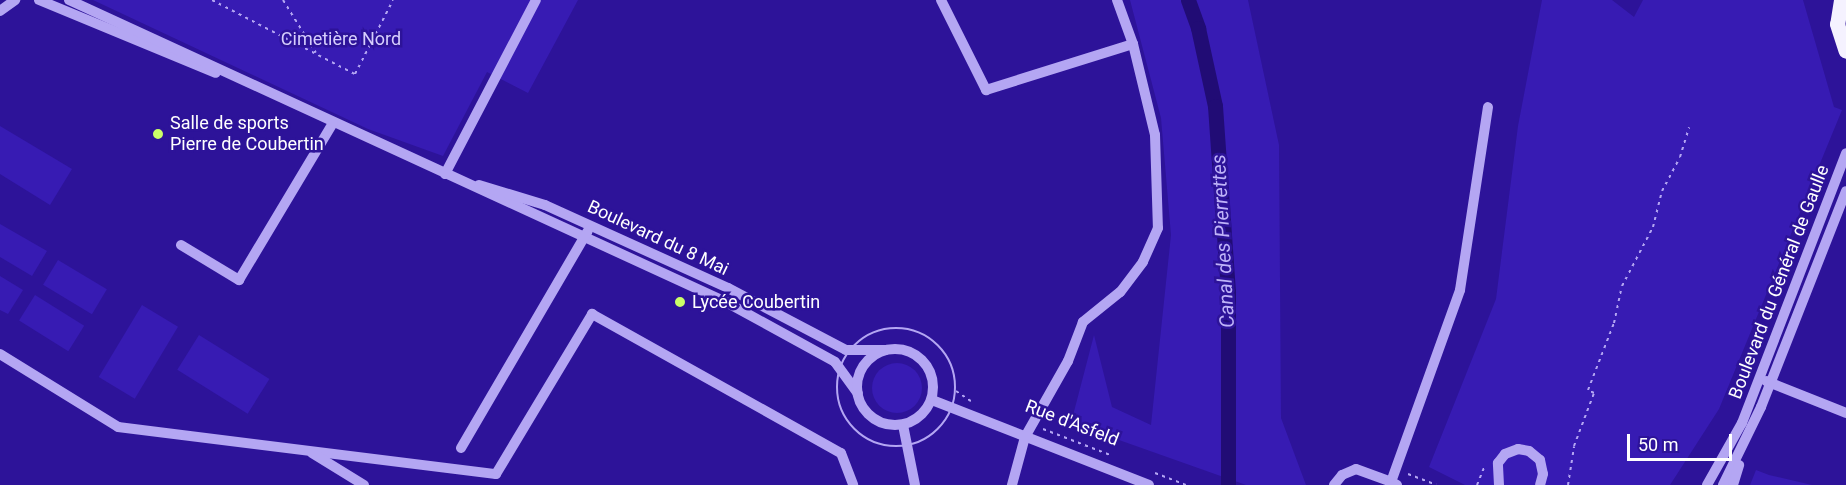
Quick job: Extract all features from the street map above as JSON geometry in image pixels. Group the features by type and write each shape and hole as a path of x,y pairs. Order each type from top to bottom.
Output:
{"main road":[{"path":"1840,0 1837,24 1846,51"}],"street":[{"path":"0,11 15,0"},
{"name":"Boulevard du 8 Mai","path":"39,0 191,65 236,79"},
{"name":"Boulevard du 8 Mai","path":"69,0 743,311 841,366 858,394"},
{"path":"445,174 536,0"},
{"path":"941,0 986,90 1133,44"},
{"path":"1012,485 1025,437 1068,361 1083,322 1120,292 1143,262 1158,228 1155,135 1133,44 1117,0"},
{"path":"1334,485 1346,472 1356,469 1394,484 1395,469 1460,290 1488,106"},
{"path":"182,245 239,280 333,123"},
{"name":"Boulevard du Général de Gaulle","path":"1733,485 1765,380 1846,153"},
{"name":"Boulevard du 8 Mai","path":"445,174 534,200 728,288 850,351 886,350"},
{"name":"Boulevard du Général de Gaulle","path":"1707,485 1732,445 1765,380 1846,191"},
{"path":"460,448 591,226"},
{"path":"0,354 118,427 496,474 592,314 841,453 853,485"},
{"path":"886,350 906,350 924,361 933,379 932,400 921,416 903,425 888,425 874,419 863,408 858,394 858,378 865,364 886,350"},
{"path":"1765,380 1846,413"},
{"name":"Rue d'Asfeld","path":"932,400 1149,485"},
{"path":"903,425 915,485"},
{"name":"Boulevard du Général de Gaulle","path":"1723,485 1743,447"},
{"path":"1499,485 1496,473 1500,459 1518,449 1529,451 1540,460 1544,474 1540,485"},
{"path":"309,452 363,485"}],"path":[{"path":"212,0 355,74 393,0"},
{"path":"283,0 317,54"},
{"path":"1568,485 1574,469 1574,446 1594,393 1588,390 1614,323 1622,286 1653,227 1662,191 1680,157 1689,127"},
{"path":"879,331 916,332 945,354 955,390 951,407 931,435 907,445 881,445 849,423 838,400 841,366 850,351 879,331"},
{"path":"955,390 975,403"},
{"name":"Rue d'Asfeld","path":"1032,424 1117,458"},
{"path":"1478,485 1487,458"},
{"path":"1395,469 1436,485"},
{"path":"1148,470 1186,485"}],"green space":[{"name":"Cimetière Nord","path":"93,0 578,0 528,93 487,72 443,156 368,129"},
{"path":"1130,0 1248,0 1279,145 1281,418 1306,485 1246,485 1071,423 1094,335 1112,407 1151,425 1171,235 1161,118"},
{"path":"1542,0 1612,0 1634,17 1643,0 1803,0 1834,107 1842,110 1719,409 1670,485 1465,485 1429,467 1496,299 1518,126"},
{"path":"0,126 72,169 50,205 0,174"},
{"path":"0,224 47,251 32,276 0,257"},
{"path":"58,260 107,289 92,314 43,285"},
{"path":"0,276 23,290 8,314 0,310"},
{"path":"35,295 84,326 68,351 19,320"},
{"path":"142,305 178,327 135,399 99,377"},
{"path":"199,335 269,379 248,414 177,370"},
{"path":"897,363 915,370 922,388 915,406 897,413 879,406 872,388 879,370"},
{"path":"1756,470 1769,475 1812,485 1750,485"}],"waterway":[{"name":"Canal des Pierrettes","path":"1188,0 1198,28 1215,106 1228,292 1228,485"}],"place":[{"name":"Salle de sports Pierre de Coubertin","path":"158,134"},
{"name":"Lycée Coubertin","path":"680,302"}]}
